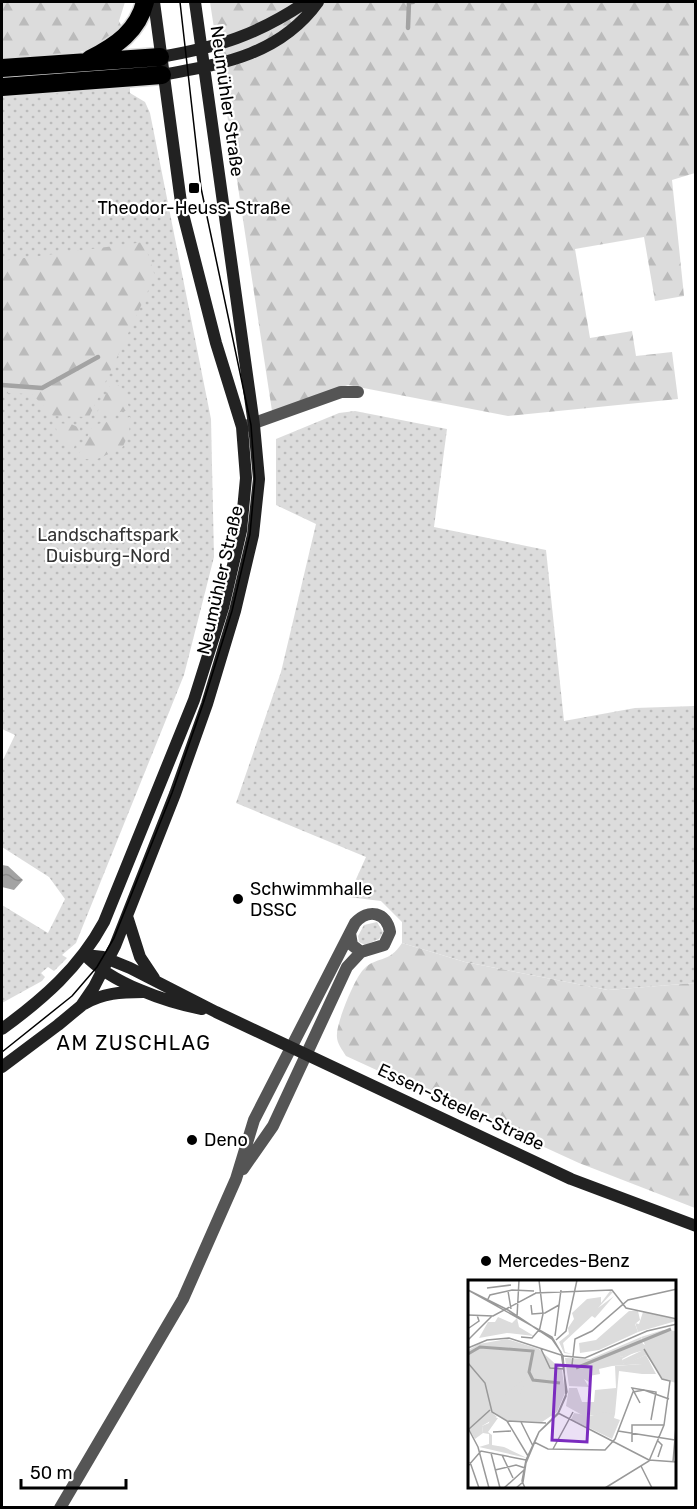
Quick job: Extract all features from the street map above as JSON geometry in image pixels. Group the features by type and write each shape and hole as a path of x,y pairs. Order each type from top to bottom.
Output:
{"highway":[{"path":"83,63 110,49 130,33 142,14 145,2"},
{"path":"2,68 83,63 161,66"},
{"path":"2,87 161,66"}],"main road":[{"name":"Neumühler Straße","path":"2,1029 59,983 85,955 104,922 190,710 223,608 244,505 248,426 216,343 182,210 154,2"},
{"name":"Neumühler Straße","path":"2,1068 34,1046 81,1006 106,965 176,794 207,705 235,611 257,506 259,478 248,426 195,2"},
{"path":"161,66 259,31 306,2"},
{"path":"161,66 204,68 259,52 311,11 318,2"},
{"path":"127,916 140,957 157,981"},
{"name":"Essen-Steeler-Straße","path":"85,955 106,965 157,981 216,1012 571,1179 696,1226"},
{"name":"Essen-Steeler-Straße","path":"106,965 146,992 186,1006 216,1012"},
{"path":"81,1006 105,995 146,992"}],"street":[{"path":"248,426 341,392 358,392"},
{"path":"60,1508 183,1299 236,1179 254,1120 355,923 365,915 378,914 387,920 390,932 384,945 361,952 347,967 273,1126 236,1179"},
{"path":"350,933 352,945 361,952"}],"green space":[{"path":"2,2 125,2 119,21 124,32 109,41 80,52 50,57 2,59"},
{"path":"210,2 695,2 695,173 672,180 684,296 655,301 644,237 575,249 590,338 632,331 636,356 672,352 678,399 508,416 348,385 272,411"},
{"name":"Landschaftspark Duisburg-Nord","path":"130,88 130,93 145,102 150,113 211,419 214,557 184,675 76,943 62,955 67,958 54,971 48,967 41,973 45,977 42,981 2,1003 2,905 48,933 65,899 49,877 2,847 2,762 15,735 2,729 2,97"},
{"path":"144,242 155,276 89,417 53,416 32,394 2,393 2,261"},
{"path":"112,381 122,388 130,410 95,417"},
{"path":"355,411 447,429 434,527 546,550 564,721 635,708 695,706 695,983 608,990 465,962 402,943 402,922 381,901 348,897 366,857 236,803 281,672 316,524 276,505 276,439 339,413"},
{"path":"130,417 129,434 122,448 95,460 77,458 93,425"},
{"path":"55,423 71,424 80,428 73,451 60,440"},
{"path":"377,922 383,932 379,939 365,945 359,942 358,936 364,925"},
{"path":"402,943 465,962 608,990 695,983 695,1208 579,1163 346,1056 338,1043 337,1034 343,1010 356,981 364,969 373,962 392,954"}],"water":[{"path":"2,865 8,866 23,880 14,890 2,887"}],"waterway":[{"path":"408,28 409,2 413,2"},
{"path":"2,385 42,388 98,357"}],"tram line":[{"path":"2,1052 72,996 97,967 114,938 172,793 203,704 232,611 250,534 255,479 251,425 201,188 180,2"}],"place":[{"name":"Theodor-Heuss-Straße","path":"194,188"},
{"name":"Schwimmhalle DSSC","path":"238,899"},
{"name":"Deno","path":"192,1140"},
{"name":"Mercedes-Benz","path":"486,1261"}],"district":[{"name":"AM ZUSCHLAG","path":"134,1043"}]}
